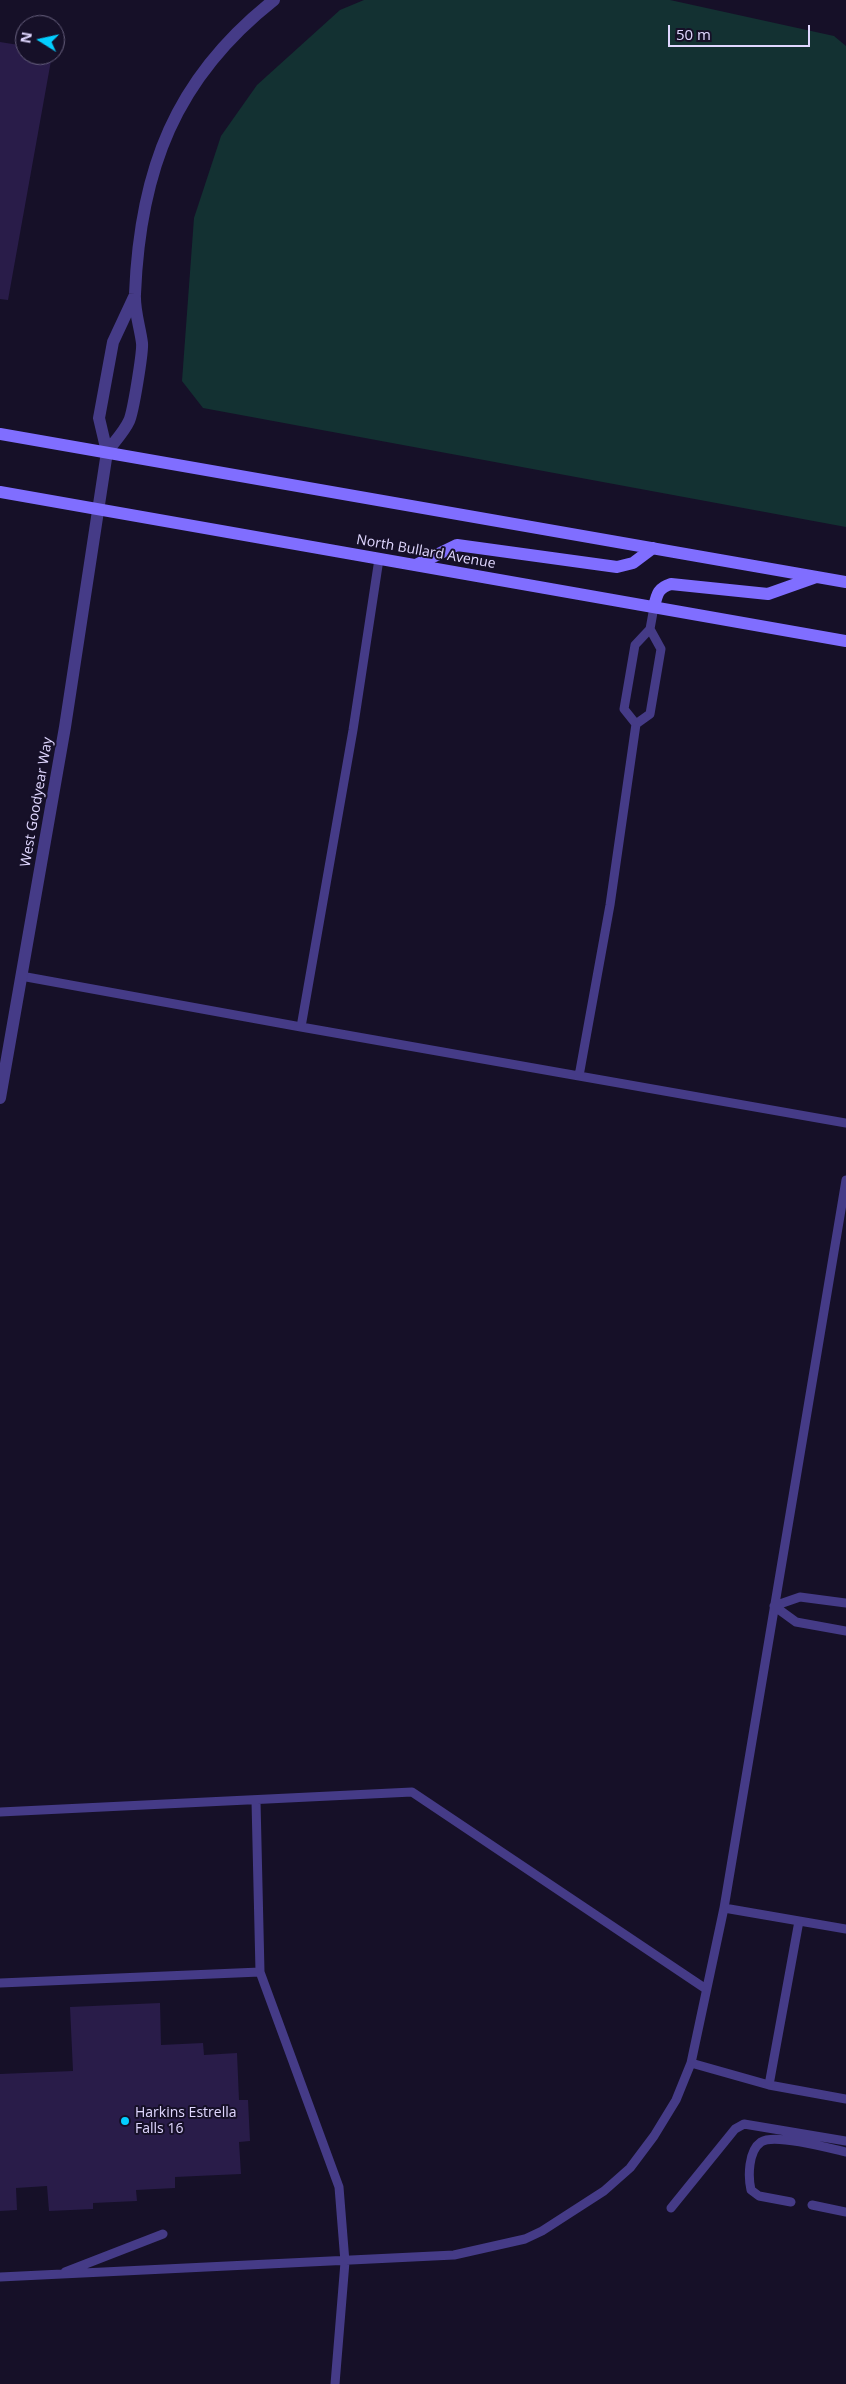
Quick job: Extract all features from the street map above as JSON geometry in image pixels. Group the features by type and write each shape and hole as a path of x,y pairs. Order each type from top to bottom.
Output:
{"main road":[{"path":"0,434 846,582"},
{"name":"North Bullard Avenue","path":"0,492 846,641"},
{"path":"416,565 457,545 617,567 633,563 652,548"},
{"path":"654,607 657,592 662,586 671,584 768,594 817,577"}],"street":[{"path":"107,452 130,420 143,345 134,297 140,225 148,186 164,138 193,86 245,23 274,0"},
{"path":"107,452 99,418 113,342 134,297"},
{"name":"West Goodyear Way","path":"0,1098 65,727 107,452"}],"lane":[{"path":"301,1028 353,730 379,558"},
{"path":"636,724 624,709 635,645 650,629 654,607"},
{"path":"579,1076 610,905 636,724 650,714 661,649 650,629"},
{"path":"21,976 301,1028 846,1122"},
{"path":"0,2277 345,2262 454,2255 480,2251 524,2239 563,2220 604,2191 630,2168 654,2136 676,2100 691,2063 724,1908 846,1180"},
{"path":"774,1606 800,1597 846,1604"},
{"path":"774,1606 796,1622 846,1631"},
{"path":"0,1812 412,1792 706,1989"},
{"path":"256,1801 260,1972 339,2186 345,2262 335,2384"},
{"path":"724,1908 846,1929"},
{"path":"769,2085 799,1921"},
{"path":"0,1983 260,1972"},
{"path":"691,2063 769,2085 846,2099"},
{"path":"671,2208 735,2129 744,2124 846,2141"},
{"path":"791,2202 759,2196 751,2190 750,2167 754,2149 761,2142 774,2139 846,2152"},
{"path":"812,2206 846,2212"},
{"path":"58,2275 163,2234"}],"green space":[{"path":"364,0 670,0 834,36 846,46 846,527 203,408 182,381 194,218 221,136 257,85 340,10"}],"building":[{"path":"0,42 15,44 15,65 50,65 8,300 0,299"},
{"name":"Harkins Estrella Falls 16","path":"160,2003 161,2045 203,2043 204,2055 237,2053 239,2100 248,2100 250,2141 239,2142 241,2174 175,2177 175,2188 136,2190 137,2201 93,2203 93,2209 49,2211 47,2186 16,2188 17,2210 0,2211 0,2074 73,2071 70,2007"}],"place":[{"name":"Harkins Estrella Falls 16","path":"125,2121"}]}
